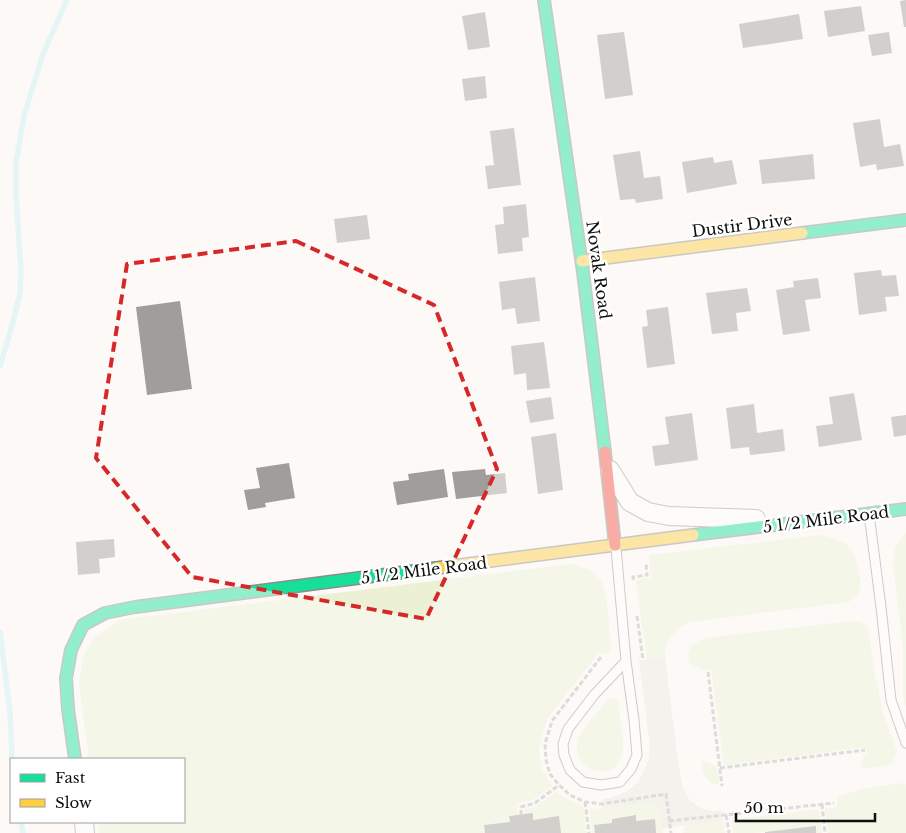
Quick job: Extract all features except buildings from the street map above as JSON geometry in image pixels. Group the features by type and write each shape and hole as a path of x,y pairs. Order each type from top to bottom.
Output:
{"street":[{"name":"Novak Road","path":"544,0 582,262 608,467 615,545"},
{"name":"Dustir Drive","path":"582,262 906,220"},
{"path":"608,467 630,502 648,512 669,516 814,521"},
{"name":"5 1/2 Mile Road","path":"75,758 66,678 71,650 83,625 105,613 135,607 906,509"}],"lane":[{"path":"869,514 891,700 906,743"},
{"path":"615,545 637,755 631,769 620,782 601,785 583,782 570,770 564,756 563,744 568,729 594,695 626,660"}],"path":[{"path":"634,587 633,578 648,575 644,541"},
{"path":"637,614 643,660"},
{"path":"601,657 552,721 545,744 546,760 550,774 558,785 570,795 585,802 602,804 666,794 671,833"},
{"path":"708,672 722,786"},
{"path":"720,768 865,750"},
{"path":"521,815 520,807 535,803 558,785"},
{"path":"585,802 589,833"},
{"path":"669,821 834,803"},
{"path":"822,804 825,833"},
{"path":"726,815 729,833"}],"highlighted area":[{"path":"296,241 434,305 497,469 426,619 192,577 96,458 127,264"}],"green space":[{"path":"906,533 906,708 903,694 903,649 893,564 895,547"},
{"path":"822,535 848,546 855,556 860,584 859,592 852,600 689,622 676,630 666,644 665,658 647,660 636,580 651,578 649,555"},
{"path":"571,564 593,572 602,583 606,600 611,646 608,654 599,653 549,716 543,731 539,751 542,769 552,786 533,800 517,804 518,815 509,816 510,822 484,825 485,833 99,833 98,823 185,823 185,758 89,758 79,682 84,655 94,638 120,620"},
{"path":"851,621 861,622 868,627 874,670 883,712 897,752 893,762 886,766 864,768 860,766 865,754 867,754 866,747 724,765 711,669 704,670 689,663 688,657 691,647 698,642 714,637"},
{"path":"612,698 618,703 623,748 620,760 615,767 608,771 600,772 585,766 580,759 577,751 578,740 591,720 608,700"},
{"path":"702,761 717,766 719,783 717,785 710,782 705,776 702,769"},
{"path":"902,783 906,785 906,833 828,833 825,809 837,807 837,797 862,789"},
{"path":"557,791 562,796 583,807 587,833 561,833 558,816 533,820 533,813 525,814 524,809 535,807"},
{"path":"652,803 659,808 663,833 656,833 654,819 636,821 635,815 612,818 612,823 595,825 595,833 592,833 589,807 595,809"},
{"path":"819,809 822,833 816,833 815,826 755,833 733,833 732,820"},
{"path":"723,821 725,833 683,833 686,825"}],"shaded area":[{"path":"665,658 683,789 690,801 703,809 722,810 723,821 662,828 660,809 652,803 602,808 602,799 626,792 638,782 645,769 649,758 650,746 639,660"}],"waterway":[{"path":"0,366 20,293 21,272 16,196 16,163 24,116 43,54 67,0"},
{"path":"0,632 10,712 12,758"},
{"path":"21,823 23,833"}],"traffic: fast":[{"path":"544,0 583,272 605,452"},
{"path":"802,233 906,220"},
{"path":"693,535 906,509"},
{"path":"75,758 66,678 71,650 83,625 105,613 135,607 436,568"}],"traffic: slow":[{"path":"582,261 802,233"},
{"path":"436,568 693,535"}],"traffic: jam":[{"path":"605,452 615,545"}]}
